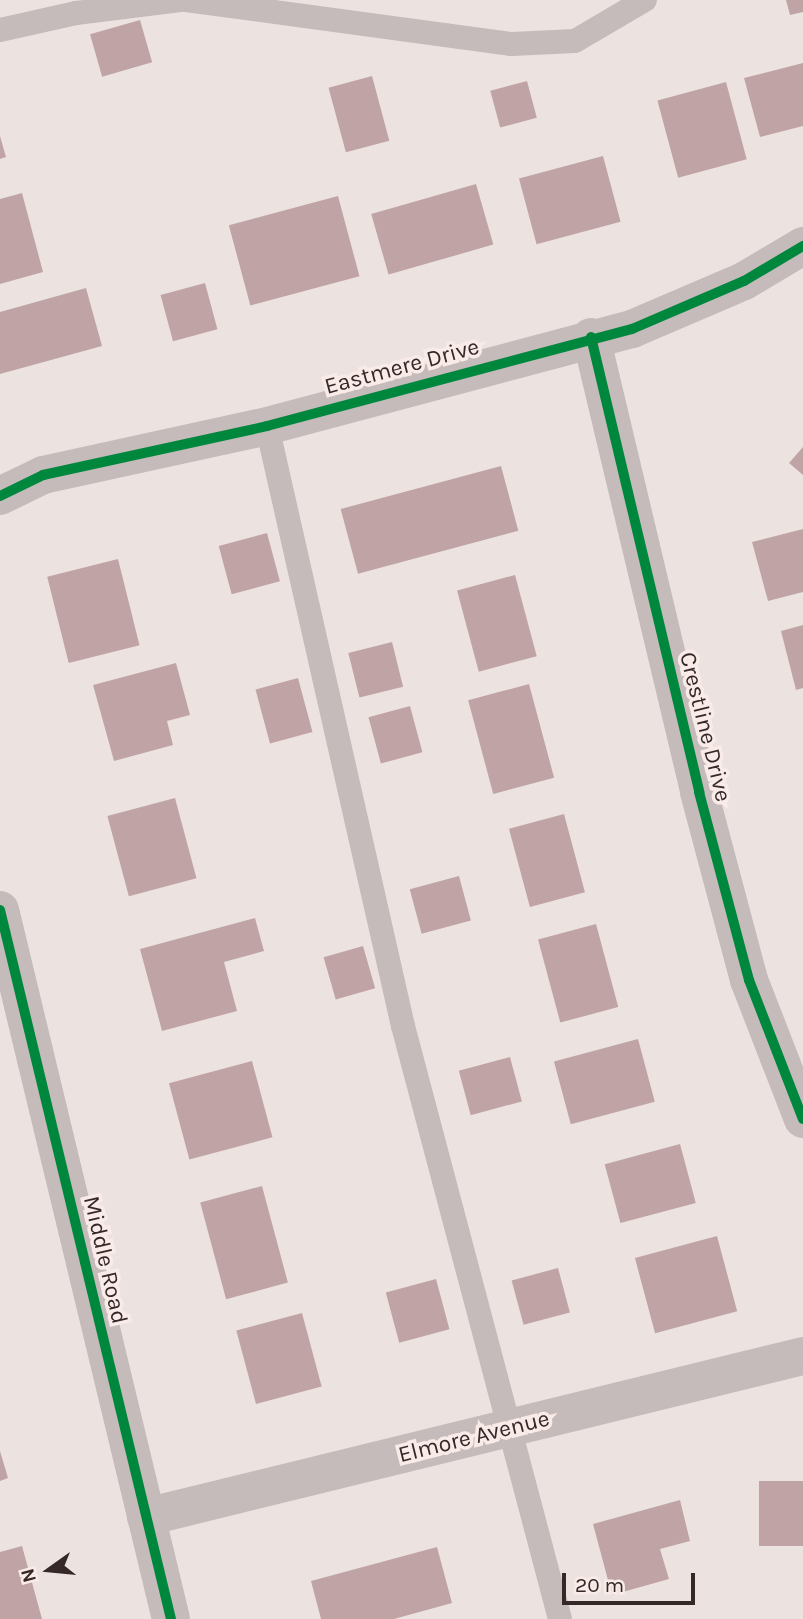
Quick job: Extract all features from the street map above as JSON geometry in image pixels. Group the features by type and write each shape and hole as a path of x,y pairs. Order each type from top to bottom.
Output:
{"street":[{"name":"Eastmere Drive","path":"0,496 43,475 267,426 591,337 632,329 732,286 803,246"},
{"name":"Crestline Drive","path":"591,337 699,792 750,980 792,1063 803,1119"},
{"name":"Middle Road","path":"0,910 171,1619"},
{"name":"Elmore Avenue","path":"146,1517 803,1356"}],"lane":[{"path":"0,30 76,13 184,0 512,44 575,41 645,0"},
{"path":"267,426 403,1026 560,1619"}],"building":[{"path":"786,0 803,0 803,12 790,15"},
{"path":"140,20 152,62 102,77 90,34"},
{"path":"803,63 803,126 760,137 744,78"},
{"path":"372,76 389,141 346,152 329,88"},
{"path":"527,81 537,118 500,128 490,91"},
{"path":"726,82 747,159 678,178 657,100"},
{"path":"0,136 6,157 0,159"},
{"path":"603,156 621,222 537,244 519,179"},
{"path":"476,184 493,245 389,275 371,214"},
{"path":"22,193 43,272 0,284 0,199"},
{"path":"338,196 359,276 250,305 229,225"},
{"path":"205,283 217,329 173,341 161,295"},
{"path":"86,288 102,346 0,374 0,312"},
{"path":"803,447 803,475 789,463"},
{"path":"501,466 518,531 358,574 341,509"},
{"path":"803,529 803,592 768,601 752,542"},
{"path":"267,533 280,581 232,594 219,546"},
{"path":"118,559 140,645 69,663 47,577"},
{"path":"515,575 537,656 479,672 457,591"},
{"path":"803,625 803,688 796,690 781,631"},
{"path":"392,642 403,687 359,698 348,653"},
{"path":"176,663 190,715 167,721 173,745 114,761 93,685"},
{"path":"298,678 312,732 270,743 255,689"},
{"path":"529,684 554,778 493,794 468,700"},
{"path":"410,706 422,752 381,763 368,717"},
{"path":"175,798 196,878 129,896 107,816"},
{"path":"564,814 585,892 530,907 509,829"},
{"path":"459,876 471,920 422,934 410,889"},
{"path":"255,918 264,951 224,962 237,1011 162,1031 140,949"},
{"path":"596,924 618,1007 560,1023 538,940"},
{"path":"363,946 375,988 336,1000 324,957"},
{"path":"638,1039 655,1102 571,1124 554,1062"},
{"path":"510,1057 522,1101 471,1115 459,1071"},
{"path":"252,1061 272,1137 189,1160 169,1083"},
{"path":"680,1144 696,1203 620,1223 605,1164"},
{"path":"262,1186 288,1283 226,1299 200,1203"},
{"path":"717,1236 737,1311 655,1333 635,1258"},
{"path":"558,1268 570,1312 524,1325 512,1280"},
{"path":"436,1279 449,1329 399,1343 386,1292"},
{"path":"302,1313 322,1386 256,1404 236,1331"},
{"path":"0,1451 8,1478 0,1481"},
{"path":"759,1481 803,1481 803,1546 759,1546"},
{"path":"680,1500 690,1541 660,1549 669,1579 612,1595 593,1524"},
{"path":"22,1546 42,1619 0,1619 0,1552"},
{"path":"437,1547 452,1603 394,1619 321,1619 311,1581"}],"cycle path":[{"path":"0,496 43,475 267,426 632,329 744,281 803,246"},
{"path":"591,337 699,792 749,980 803,1119"},
{"path":"0,910 171,1619"}]}
